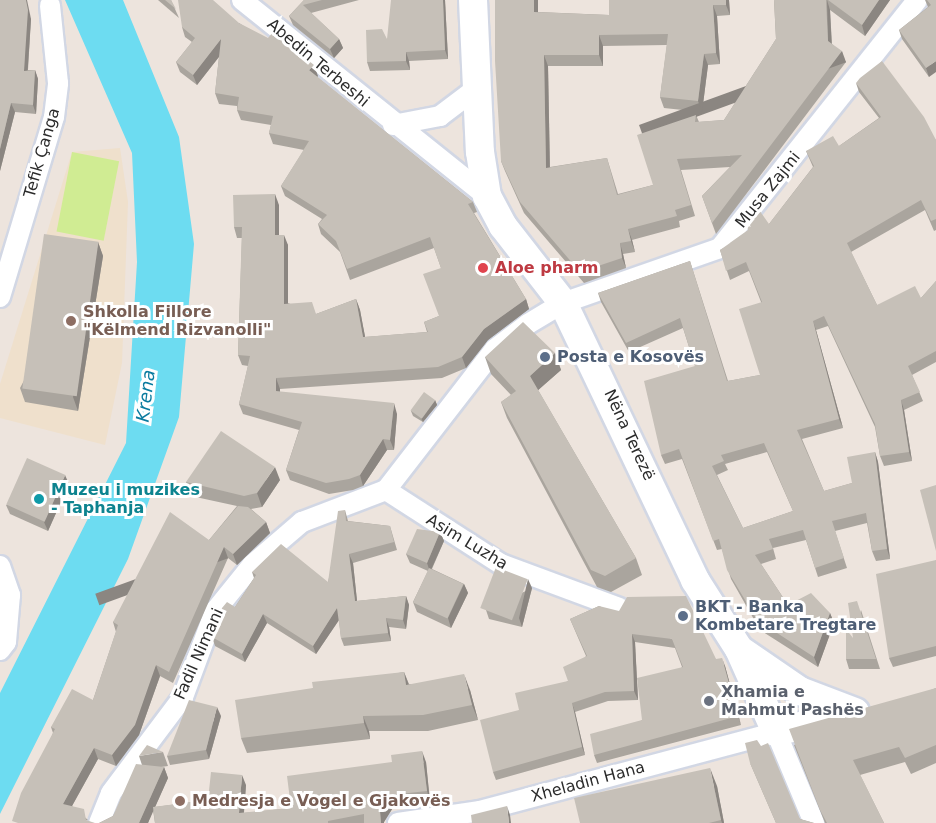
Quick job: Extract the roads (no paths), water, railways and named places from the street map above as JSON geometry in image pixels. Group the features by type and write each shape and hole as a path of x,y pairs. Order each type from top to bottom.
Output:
{"main road":[{"name":"Nëna Terezë","path":"473,0 477,88 487,196 502,226 563,303 695,580 739,649 776,732"},
{"path":"739,649 800,692 855,712"},
{"path":"776,732 887,703"}],"street":[{"name":"Abedin Terbeshi","path":"242,0 393,125 487,196"},
{"name":"Musa Zajmi","path":"563,303 720,248 916,0"},
{"name":"Tefik Çanga","path":"0,297 54,117 58,83 50,5"},
{"path":"393,125 440,116 477,88"},
{"path":"387,490 495,349 563,303"},
{"name":"Asim Luzha","path":"387,490 501,564 619,608"},
{"name":"Fadil Nimani","path":"99,823 111,793 183,697 215,610 253,564 302,522 387,490"},
{"path":"0,566 10,595 6,642 0,650"},
{"path":"776,732 814,823"},
{"name":"Xheladin Hana","path":"398,823 480,811 776,732"}],"water":[{"name":"Krena","path":"65,0 123,0 179,137 194,244 179,417 128,559 0,814 0,693 126,443 137,262 132,153"}],"place":[{"name":"Aloe pharm","path":"483,268"},
{"name":"Shkolla Fillore \"Këlmend Rizvanolli\"","path":"71,321"},
{"name":"Posta e Kosovës","path":"545,357"},
{"name":"Muzeu i muzikes - Taphanja","path":"39,499"},
{"name":"BKT - Banka Kombetare Tregtare","path":"683,616"},
{"name":"Xhamia e Mahmut Pashës","path":"709,701"},
{"name":"Medresja e Vogel e Gjakovës","path":"180,801"}]}
